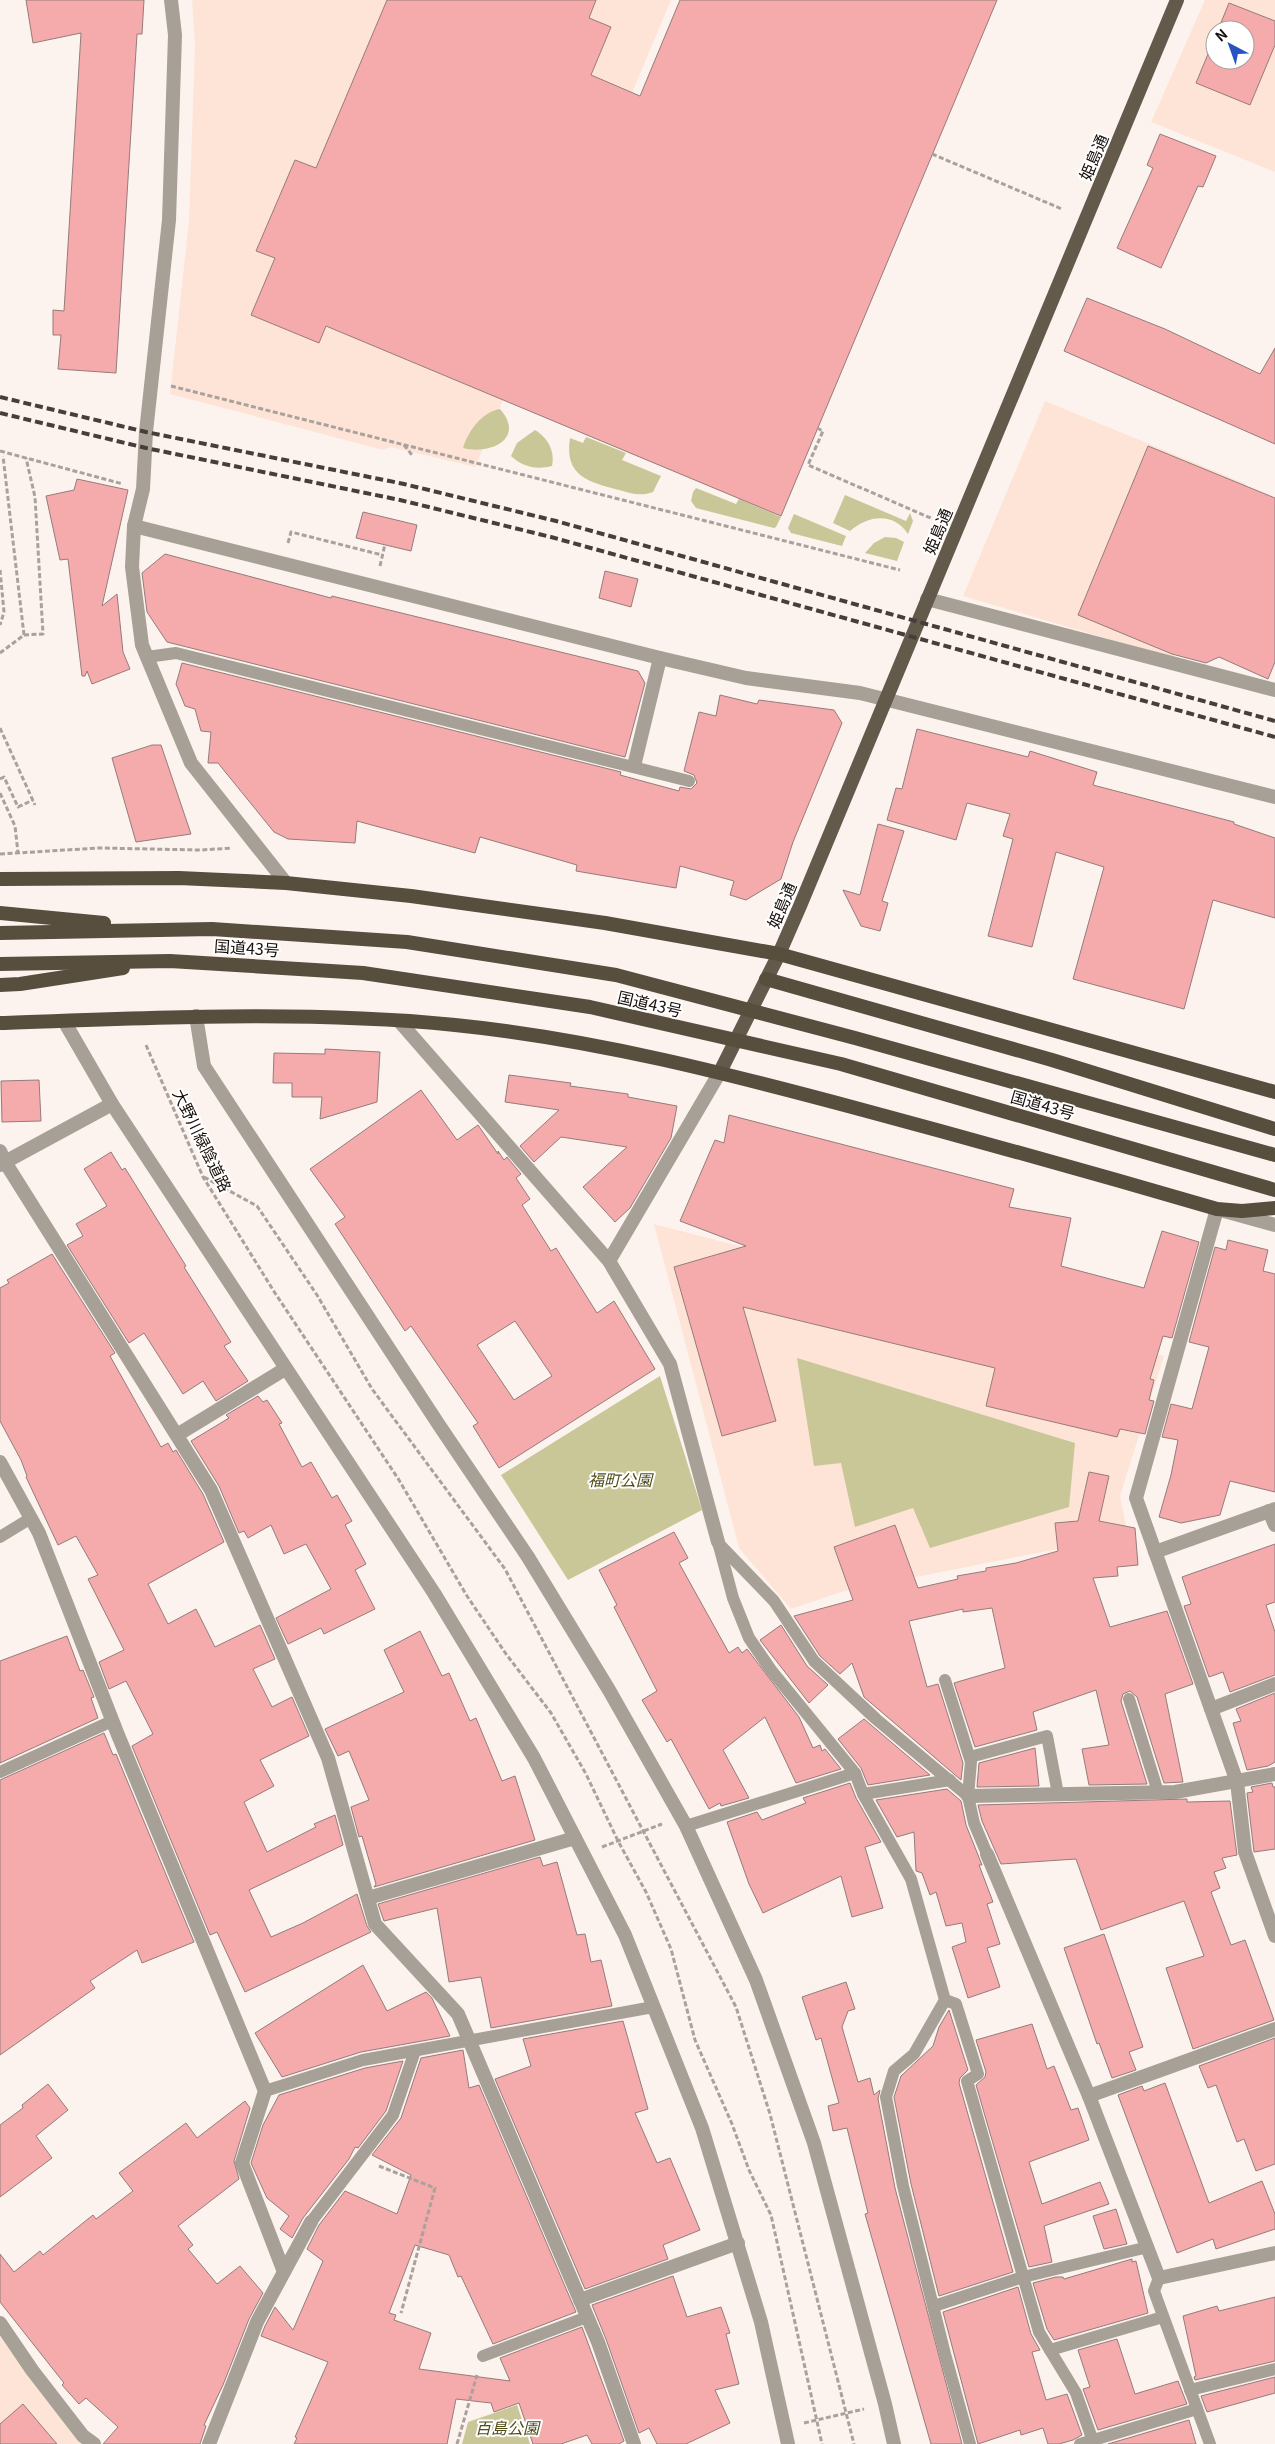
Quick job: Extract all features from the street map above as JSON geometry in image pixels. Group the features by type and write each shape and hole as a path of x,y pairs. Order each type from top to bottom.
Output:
{"highway":[{"path":"0,879 179,878 286,883 502,907 605,923 779,954 1275,1092"},
{"path":"0,913 170,930"},
{"name":"国道43号","path":"0,933 212,929 407,942 616,975 855,1038 1275,1155"},
{"path":"0,985 20,984 170,961"},
{"name":"国道43号","path":"0,964 170,961 363,973 590,1007 841,1064 1275,1190"},
{"path":"766,979 1052,1060 1275,1129"},
{"path":"0,1023 196,1016 399,1021 456,1025 571,1041 720,1072 1049,1160 1217,1209 1242,1211 1275,1208"}],"main road":[{"name":"姫島通","path":"720,1072 779,954 1177,0"}],"street":[{"path":"171,0 175,35 169,220 146,432 143,489 134,526 132,567 142,645 191,763 286,883"},
{"path":"134,526 660,658 746,678 860,693 1275,797"},
{"path":"927,599 1275,690"},
{"path":"634,766 660,658"},
{"path":"196,1016 204,1066 439,1425 528,1557 609,1690 686,1826 756,1980 814,2143 885,2404 894,2444"},
{"path":"64,1021 112,1104 434,1593 534,1758 625,1935 702,2128 761,2322 788,2444"},
{"path":"399,1021 609,1261 670,1364 718,1542"},
{"path":"609,1261 720,1072"},
{"path":"112,1104 2,1160 211,1490 328,1758 375,1924 458,2014 587,2317 634,2444"},
{"path":"1275,1225 1217,1209 1136,1498 1237,1782 1244,1852 1275,1936"},
{"path":"177,1435 285,1369"},
{"path":"0,1462 40,1533 112,1721 265,2091 242,2163 284,2272"},
{"path":"1155,1552 1272,1510 1275,1524"},
{"path":"1211,1710 1275,1684"},
{"path":"968,1796 1176,1792 1275,1774"},
{"path":"368,1898 575,1838"},
{"path":"987,1854 1089,2096 1159,2278 1275,2253"},
{"path":"1089,2096 1275,2029"},
{"path":"209,2444 257,2322 311,2222"},
{"path":"580,2300 738,2243"},
{"path":"0,2323 32,2370 83,2436 94,2444"}],"lane":[{"path":"147,657 176,653 690,781"},
{"path":"0,1536 31,1518"},
{"path":"718,1542 733,1598 749,1638 771,1670 855,1774 863,1794 911,1879 945,2000 914,2054 894,2071 886,2097 903,2186 945,2354 970,2444"},
{"path":"718,1542 774,1601 814,1661 876,1719 968,1796"},
{"path":"945,1680 972,1762 968,1796 974,1823 987,1854"},
{"path":"1129,1699 1158,1792"},
{"path":"0,1772 112,1721"},
{"path":"970,1757 1047,1736 1058,1794"},
{"path":"686,1826 855,1774"},
{"path":"863,1794 950,1780"},
{"path":"945,2000 956,2004 978,2074 967,2081 1039,2332 1076,2393 1094,2442"},
{"path":"265,2091 363,2060 653,2007"},
{"path":"311,2222 393,2115 415,2051"},
{"path":"934,2306 1023,2277 1148,2248"},
{"path":"1159,2278 1154,2291 1210,2444"},
{"path":"483,2356 587,2317"},
{"path":"1050,2350 1164,2317"},
{"path":"1190,2390 1275,2369"},
{"path":"1080,2444 1094,2442 1197,2409"}],"path":[{"path":"932,154 1062,209"},
{"path":"168,386 900,570"},
{"path":"817,428 823,430 808,465 933,519"},
{"path":"404,445 412,455"},
{"path":"0,451 143,489"},
{"path":"3,456 24,635"},
{"path":"0,654 24,635 43,634 35,497 26,458"},
{"path":"283,563 291,532 382,555"},
{"path":"374,564 380,566 385,544"},
{"path":"0,570 4,612 0,625"},
{"path":"0,728 35,805"},
{"path":"0,779 4,777 18,807 33,800"},
{"path":"0,793 15,826 18,853"},
{"path":"0,854 99,848 201,850 256,845"},
{"name":"大野川緑陰道路","path":"146,1045 204,1177 275,1293"},
{"path":"204,1177 257,1206 317,1295 372,1389 505,1569 736,2007 770,2114 854,2444"},
{"path":"595,1850 670,1821"},
{"path":"360,2159 435,2188 401,2312"},
{"path":"457,2444 483,2356"},
{"path":"798,2424 869,2408"}],"shaded area":[{"path":"192,0 671,0 475,467 391,447 383,450 170,394 189,221 195,44"},
{"path":"1205,0 1275,0 1275,172 1151,122"},
{"path":"1045,401 1246,484 1173,658 963,596"},
{"path":"654,1224 1164,1356 1120,1496 1128,1535 841,1592 791,1609 739,1548"},
{"path":"0,2337 80,2444 0,2444"}],"green space":[{"path":"500,409 507,420 509,429 507,436 493,447 473,450 463,448 468,435 477,423 487,414"},
{"path":"535,430 550,445 553,460 552,466 530,467 520,463 511,456 517,443"},
{"path":"586,437 626,453 622,460 661,476 653,492 644,494 631,493 597,484 581,475 571,461 569,451 570,438 583,443"},
{"path":"696,488 736,504 739,499 781,517 774,528 696,508 691,501"},
{"path":"845,495 906,521 910,513 913,521 908,534 896,522 888,519 873,519 850,531 833,523"},
{"path":"794,514 846,536 842,546 791,533 788,528"},
{"path":"885,537 896,538 904,542 897,561 865,553 874,543"},
{"path":"797,1358 1075,1443 1069,1507 930,1548 913,1508 855,1527 841,1463 814,1466"},
{"name":"福町公園","path":"660,1376 702,1510 568,1580 501,1475"},
{"name":"百島公園","path":"517,2405 530,2444 462,2444 468,2422"}],"building":[{"path":"26,0 144,0 142,34 137,34 116,373 58,369 61,335 53,335 53,310 64,311 81,33 33,43"},
{"path":"387,0 596,0 589,18 611,27 591,75 640,96 680,0 997,0 781,516 326,326 319,343 251,315 275,258 256,251 295,160 316,168"},
{"path":"1229,3 1275,21 1275,45 1250,105 1196,83 1205,61 1205,70 1255,70 1255,20 1222,20"},
{"path":"1160,134 1216,156 1203,187 1198,186 1161,268 1117,248 1153,168 1147,165"},
{"path":"1087,298 1165,329 1260,374 1275,348 1275,444 1064,351"},
{"path":"1148,446 1275,498 1275,662 1268,679 1219,657 1206,663 1172,654 1078,615"},
{"path":"77,479 128,490 102,606 117,594 123,652 130,669 92,684 87,671 85,676 82,676 68,559 60,560 46,496 74,490"},
{"path":"363,512 417,525 411,551 356,538"},
{"path":"165,554 331,598 332,596 638,671 645,683 625,757 167,642 147,612 142,573"},
{"path":"605,571 638,579 631,607 599,598"},
{"path":"182,663 621,772 620,775 679,791 680,787 691,789 697,783 694,775 684,771 699,712 716,716 720,695 757,704 759,700 834,710 842,723 793,842 781,879 746,900 730,895 734,881 680,866 676,888 576,871 577,865 480,837 475,853 357,821 355,843 288,839 274,832 218,763 208,763 211,732 201,731 195,709 185,706 176,684"},
{"path":"917,729 1028,757 1030,751 1097,772 1093,785 1234,822 1234,824 1275,838 1275,918 1213,900 1184,1009 1073,979 1104,867 1056,852 1032,947 988,936 1013,839 1003,836 1010,814 967,803 956,840 887,820 896,788 902,789"},
{"path":"152,745 161,745 191,834 136,842 112,758"},
{"path":"878,824 904,831 882,901 888,903 880,931 861,926 843,890 860,895"},
{"path":"325,1049 380,1052 377,1102 320,1119 322,1097 292,1097 292,1083 273,1083 274,1053 325,1054"},
{"path":"509,1075 571,1083 570,1086 628,1094 628,1097 677,1106 671,1138 630,1208 615,1222 583,1187 627,1147 561,1137 534,1162 520,1146 559,1110 505,1102"},
{"path":"39,1080 41,1121 2,1122 1,1081"},
{"path":"421,1090 457,1140 478,1125 498,1154 498,1151 504,1160 507,1157 521,1174 516,1178 530,1199 522,1205 551,1251 556,1248 597,1313 614,1301 655,1369 499,1468 473,1426 478,1423 411,1326 405,1331 335,1224 345,1217 310,1169","holes":["515,1321 552,1376 514,1400 477,1345"]},
{"path":"729,1115 1014,1189 1009,1207 1071,1218 1061,1266 1144,1288 1162,1231 1199,1242 1172,1338 1163,1336 1150,1379 1154,1380 1149,1400 1154,1401 1145,1434 1120,1429 1117,1437 986,1406 995,1368 743,1307 776,1421 722,1436 674,1267 746,1246 680,1221 715,1140 724,1143"},
{"path":"111,1152 122,1170 125,1168 186,1266 184,1267 231,1342 224,1346 248,1381 216,1401 203,1381 183,1394 144,1333 129,1343 67,1245 83,1236 76,1224 107,1206 84,1169"},
{"path":"1228,1240 1268,1250 1263,1271 1275,1274 1275,1492 1230,1481 1220,1515 1181,1523 1159,1517 1171,1475 1178,1440 1162,1437 1171,1404 1192,1409 1209,1347 1189,1342 1215,1247 1226,1250"},
{"path":"52,1254 115,1353 110,1356 161,1447 168,1443 173,1452 176,1450 203,1494 224,1542 148,1584 168,1624 196,1609 215,1647 260,1625 275,1659 253,1669 272,1707 292,1697 309,1736 260,1760 274,1786 244,1802 267,1852 316,1827 314,1824 335,1815 343,1845 249,1890 271,1937 303,1923 357,1894 367,1926 371,1932 245,1992 217,1932 210,1935 132,1746 153,1734 126,1681 109,1689 99,1662 124,1650 88,1579 98,1575 76,1536 58,1545 26,1477 21,1460 0,1421 0,1288 9,1283 7,1280"},
{"path":"258,1396 263,1402 267,1400 282,1423 279,1424 302,1467 311,1462 332,1498 337,1495 352,1521 345,1525 366,1564 355,1570 375,1609 324,1634 321,1628 288,1644 276,1618 331,1589 306,1544 284,1554 271,1525 248,1538 244,1531 239,1533 219,1486 191,1441 229,1418 226,1415"},
{"path":"1089,1472 1109,1476 1099,1521 1135,1528 1138,1565 1117,1567 1118,1576 1093,1578 1110,1627 1167,1611 1193,1684 1165,1694 1183,1782 1164,1783 1137,1697 1130,1691 1123,1694 1121,1701 1147,1784 1089,1785 1082,1749 1109,1745 1096,1690 1033,1712 1037,1730 975,1747 954,1683 1005,1668 992,1608 963,1612 963,1609 909,1621 927,1687 938,1684 939,1687 963,1763 961,1780 864,1697 852,1663 840,1674 820,1656 794,1616 853,1600 834,1547 895,1525 918,1588 958,1579 957,1576 986,1571 986,1568 1016,1563 1058,1551 1055,1523 1078,1521"},
{"path":"674,1532 688,1558 679,1563 729,1653 738,1647 742,1653 747,1649 799,1717 813,1748 820,1745 822,1751 825,1749 841,1769 796,1783 765,1717 723,1750 749,1798 721,1806 720,1803 709,1809 671,1739 667,1742 642,1700 657,1691 614,1607 617,1605 599,1570"},
{"path":"1275,1544 1275,1602 1266,1605 1275,1632 1275,1675 1230,1692 1223,1672 1209,1677 1184,1606 1191,1604 1182,1577"},
{"path":"781,1625 807,1666 828,1685 809,1703 760,1640"},
{"path":"420,1631 442,1676 449,1673 470,1721 476,1718 502,1781 515,1776 535,1840 374,1887 376,1884 362,1836 359,1837 351,1807 369,1800 349,1751 338,1756 325,1729 404,1692 384,1650"},
{"path":"67,1636 80,1671 83,1670 94,1697 91,1698 98,1718 0,1763 0,1661"},
{"path":"1275,1693 1275,1762 1268,1766 1247,1770 1233,1723 1241,1721 1236,1709"},
{"path":"864,1719 930,1775 868,1785 861,1768 838,1739"},
{"path":"104,1733 113,1755 116,1754 194,1942 142,1963 137,1950 90,1981 95,1988 0,2055 0,1780"},
{"path":"1035,1748 1039,1786 977,1787 979,1763"},
{"path":"850,1783 856,1798 881,1842 865,1847 883,1908 852,1917 841,1876 763,1913 749,1884 727,1822 757,1812 762,1820 806,1803 803,1798"},
{"path":"1272,1783 1273,1787 1275,1787 1275,1849 1254,1852 1247,1793 1253,1792 1251,1787"},
{"path":"947,1789 961,1801 966,1825 982,1865 979,1865 993,1902 987,1904 1000,1944 987,1948 1000,1987 968,1998 952,1947 966,1942 962,1923 946,1926 936,1892 930,1895 922,1873 916,1871 914,1832 897,1837 876,1800"},
{"path":"1187,1799 1187,1802 1230,1801 1237,1855 1222,1858 1226,1868 1214,1872 1220,1888 1211,1892 1231,1945 1245,1940 1274,2020 1193,2049 1166,1968 1204,1956 1184,1901 1101,1930 1076,1859 1001,1864 982,1821 978,1805"},
{"path":"540,1857 543,1866 557,1862 577,1935 585,1934 591,1962 601,1960 612,2006 491,2028 481,1977 449,1982 437,1908 384,1921 378,1904"},
{"path":"1104,1934 1143,2047 1129,2052 1136,2070 1112,2078 1099,2043 1097,2044 1064,1948"},
{"path":"363,1965 387,2011 426,1992 432,1998 450,2036 361,2052 282,2077 255,2033"},
{"path":"846,1982 855,2009 848,2011 842,2027 858,2082 870,2078 874,2095 880,2090 878,2099 895,2188 962,2444 931,2444 865,2214 868,2213 847,2128 833,2131 828,2106 839,2103 821,2038 816,2040 802,1997"},
{"path":"949,2010 968,2070 960,2078 959,2083 1013,2272 939,2296 911,2184 894,2097 901,2076 933,2046 939,2027"},
{"path":"623,2021 648,2109 635,2113 657,2163 670,2158 700,2230 663,2245 668,2259 585,2289 495,2079 531,2066 523,2039"},
{"path":"1032,2024 1047,2069 1054,2066 1071,2110 1078,2108 1089,2140 1029,2162 1042,2204 1100,2182 1109,2204 1044,2226 1052,2262 1029,2267 976,2085 985,2077 986,2072 976,2040"},
{"path":"1275,2038 1275,2164 1256,2171 1244,2139 1237,2142 1216,2085 1208,2088 1199,2066"},
{"path":"463,2050 469,2088 479,2085 576,2312 493,2344 461,2276 458,2277 449,2255 415,2245 389,2313 396,2315 394,2320 431,2333 419,2369 510,2381 500,2358 582,2327 624,2441 619,2444 592,2444 587,2435 561,2444 533,2444 519,2403 494,2412 491,2403 456,2399 447,2444 294,2444 297,2438 295,2437 328,2362 261,2336 265,2326 275,2307 293,2330 323,2261 307,2249 319,2225 345,2191 397,2214 411,2175 372,2155 401,2118 421,2058"},
{"path":"403,2061 386,2111 358,2148 355,2147 349,2159 303,2218 292,2238 280,2229 289,2216 267,2198 251,2163 263,2125 279,2095 365,2068"},
{"path":"1165,2083 1209,2203 1262,2181 1275,2214 1275,2229 1216,2249 1213,2239 1177,2253 1118,2095 1142,2086 1144,2091"},
{"path":"48,2084 68,2110 36,2136 52,2158 0,2197 0,2125 23,2108 22,2105"},
{"path":"245,2101 250,2108 234,2161 239,2179 178,2226 193,2245 188,2249 217,2284 240,2266 263,2293 249,2319 223,2385 204,2425 206,2426 200,2444 103,2444 118,2427 86,2398 79,2404 62,2385 64,2383 0,2302 0,2254 14,2272 40,2251 43,2255 93,2215 96,2219 133,2191 119,2173 186,2123 197,2138"},
{"path":"1116,2209 1127,2244 1104,2249 1093,2216"},
{"path":"1132,2259 1132,2262 1136,2261 1148,2313 1054,2340 1047,2329 1033,2283 1056,2277 1063,2277 1064,2279"},
{"path":"673,2276 687,2317 721,2307 730,2333 726,2334 739,2384 715,2390 730,2423 686,2444 657,2444 649,2428 639,2433 592,2305"},
{"path":"1018,2287 1031,2334 1040,2350 1032,2352 1046,2400 1067,2394 1082,2435 1073,2440 1059,2444 1048,2444 1043,2428 1021,2435 1020,2430 978,2444 943,2312"},
{"path":"1275,2297 1275,2361 1195,2380 1194,2377 1196,2376 1183,2316 1217,2306 1219,2311"},
{"path":"1117,2339 1135,2394 1178,2381 1187,2404 1098,2430 1083,2389 1090,2387 1078,2350"},
{"path":"1275,2377 1275,2393 1207,2412 1201,2396"},
{"path":"23,2404 57,2444 0,2444 0,2424"},
{"path":"1189,2420 1196,2444 1108,2444"}],"railway":[{"path":"0,397 146,432 404,484 556,521 1275,721"},
{"path":"0,413 146,448 400,500 551,537 1275,737"}]}
